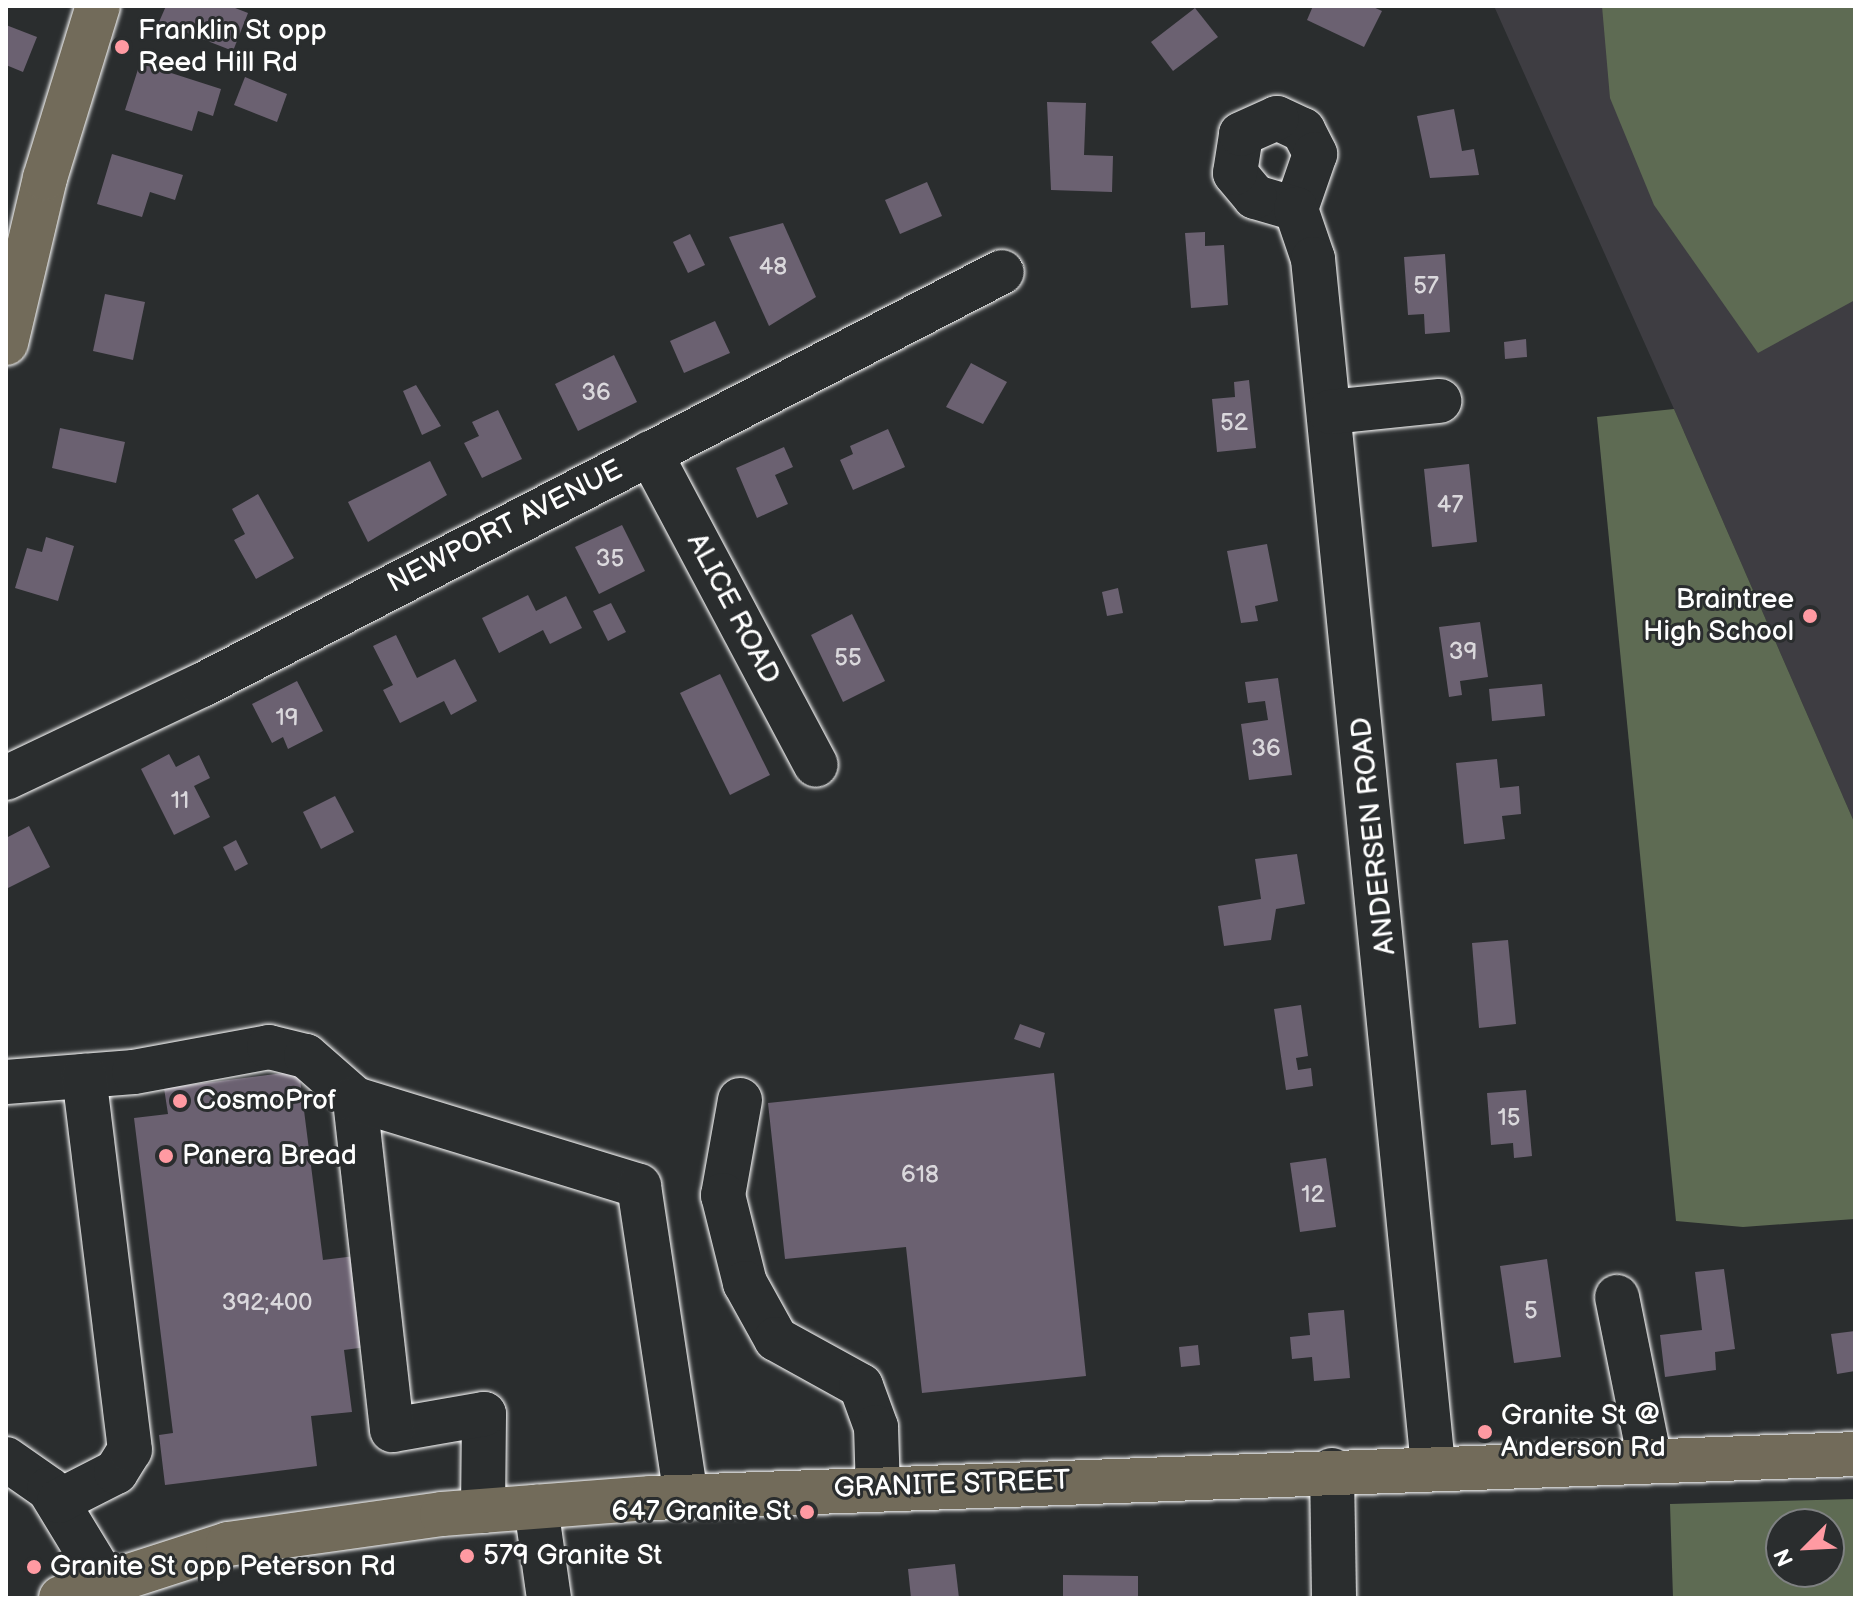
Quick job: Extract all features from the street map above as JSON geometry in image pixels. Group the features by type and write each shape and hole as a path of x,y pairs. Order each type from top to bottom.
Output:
{"main road":[{"path":"6,343 53,149 98,6"},
{"name":"GRANITE STREET","path":"61,1598 105,1581 266,1536 483,1511 686,1497 1332,1470 1855,1454"}],"street":[{"name":"ANDERSEN ROAD","path":"1296,209 1313,259 1330,412 1433,1466"},
{"name":"NEWPORT AVENUE","path":"6,778 1002,272"},
{"path":"1330,412 1439,401"},
{"name":"ALICE ROAD","path":"650,453 816,765"},
{"path":"6,1082 84,1076 283,1047 317,1063 355,1099 639,1186 686,1497"},
{"path":"59,1501 116,1472 130,1450 84,1076"},
{"path":"355,1099 392,1430 484,1414 483,1511"},
{"path":"740,1100 723,1195 745,1283 776,1339 861,1386 876,1427 878,1489"},
{"path":"1617,1297 1650,1460"},
{"path":"6,1459 38,1477 59,1501 105,1581"},
{"path":"1332,1470 1334,1598"},
{"path":"536,1507 549,1598"}],"shaded area":[{"name":"Braintree High School","path":"1494,6 1855,6 1855,824 1674,409"}],"green space":[{"path":"1602,6 1855,6 1855,300 1758,353 1654,205 1610,98"},
{"path":"1674,409 1855,824 1855,1219 1743,1227 1676,1221 1597,417"},
{"path":"1855,1499 1855,1598 1673,1598 1670,1504"}],"building":[{"path":"166,6 230,6 248,13 233,51 159,22"},
{"path":"1313,6 1371,6 1382,11 1364,47 1307,20"},
{"path":"1195,8 1218,37 1173,71 1151,42"},
{"path":"6,25 37,37 23,72 6,65"},
{"path":"140,63 221,89 213,116 198,111 192,131 125,110"},
{"path":"245,77 287,94 277,122 234,105"},
{"path":"1047,102 1086,103 1084,155 1113,156 1112,192 1051,190"},
{"path":"1454,109 1462,151 1474,149 1479,175 1430,178 1417,116"},
{"path":"112,154 183,175 175,200 150,192 142,217 97,204"},
{"path":"927,182 942,216 900,234 885,200"},
{"path":"783,223 816,297 769,326 729,237"},
{"path":"1205,232 1205,246 1224,245 1228,305 1191,308 1185,233"},
{"path":"690,234 705,265 688,273 673,242"},
{"path":"1445,254 1450,332 1425,334 1424,314 1408,315 1404,257"},
{"path":"105,294 145,302 133,360 93,351"},
{"path":"715,321 730,353 684,373 670,341"},
{"path":"1526,339 1527,357 1505,359 1504,342"},
{"path":"614,355 637,402 578,431 555,384"},
{"path":"971,363 1007,382 983,424 946,407"},
{"path":"1249,380 1256,448 1217,452 1212,399 1235,397 1234,382"},
{"path":"416,385 441,426 422,435 403,391"},
{"path":"498,410 522,459 482,478 464,443 479,436 472,422"},
{"path":"60,428 125,442 116,483 52,468"},
{"path":"888,429 905,467 853,490 840,460 853,454 850,446"},
{"path":"784,447 793,467 775,475 788,504 757,518 736,468"},
{"path":"430,461 447,495 368,542 348,502"},
{"path":"1469,464 1477,542 1432,547 1424,469"},
{"path":"258,494 294,558 256,579 234,540 245,534 232,509"},
{"path":"622,525 645,571 599,594 575,547"},
{"path":"46,537 74,546 58,601 15,588 27,548 42,552"},
{"path":"1267,544 1278,601 1255,606 1258,621 1241,623 1227,551"},
{"path":"1118,588 1123,613 1107,616 1102,592"},
{"path":"528,595 536,611 566,596 582,628 550,644 543,630 499,653 482,618"},
{"path":"611,603 626,632 608,641 593,611"},
{"path":"852,614 885,681 843,702 811,635"},
{"path":"1480,622 1488,677 1460,681 1462,695 1449,697 1439,627"},
{"path":"396,635 417,678 455,659 477,701 451,715 444,701 400,723 383,690 393,685 373,646"},
{"path":"720,674 770,775 730,795 680,693"},
{"path":"1278,678 1292,775 1249,780 1241,724 1268,720 1265,701 1248,703 1245,682"},
{"path":"297,681 323,731 288,749 283,737 272,743 252,704"},
{"path":"1542,684 1545,716 1492,721 1489,689"},
{"path":"169,754 176,767 199,755 210,778 194,786 210,817 174,835 141,769"},
{"path":"1497,759 1500,788 1519,786 1521,814 1502,816 1505,839 1464,844 1456,763"},
{"path":"335,796 354,832 321,849 303,812"},
{"path":"29,826 50,867 6,889 6,838"},
{"path":"236,840 248,864 235,871 223,847"},
{"path":"1297,854 1305,904 1276,909 1271,940 1224,946 1218,906 1261,899 1255,859"},
{"path":"1508,940 1516,1024 1479,1028 1472,943"},
{"path":"1301,1005 1308,1056 1296,1058 1298,1070 1311,1068 1313,1086 1286,1090 1274,1009"},
{"path":"1020,1024 1045,1033 1040,1048 1014,1039"},
{"path":"299,1071 323,1260 371,1254 382,1345 344,1350 352,1412 311,1416 317,1466 165,1485 159,1435 173,1433 134,1118 168,1114 164,1088"},
{"path":"1054,1073 1086,1376 922,1393 906,1247 785,1259 768,1103"},
{"path":"1526,1090 1532,1156 1514,1158 1513,1143 1491,1145 1487,1093"},
{"path":"1326,1158 1336,1227 1300,1232 1290,1163"},
{"path":"1547,1259 1561,1357 1514,1363 1500,1266"},
{"path":"1724,1269 1735,1349 1715,1352 1716,1370 1665,1377 1660,1335 1702,1330 1695,1272"},
{"path":"1344,1310 1350,1378 1314,1381 1312,1357 1292,1359 1290,1337 1310,1335 1308,1313"},
{"path":"1855,1331 1855,1371 1837,1374 1831,1334"},
{"path":"1198,1345 1200,1365 1181,1367 1179,1347"},
{"path":"955,1564 959,1598 911,1598 908,1569"},
{"path":"1063,1575 1138,1576 1138,1598 1063,1598"}],"place":[{"name":"Franklin St opp Reed Hill Rd","path":"122,47"},
{"name":"Braintree High School","path":"1810,616"},
{"name":"CosmoProf","path":"180,1101"},
{"name":"Panera Bread","path":"166,1156"},
{"name":"Granite St @ Anderson Rd","path":"1485,1432"},
{"name":"647 Granite St","path":"807,1512"},
{"name":"579 Granite St","path":"467,1556"},
{"name":"Granite St opp Peterson Rd","path":"34,1567"}]}
